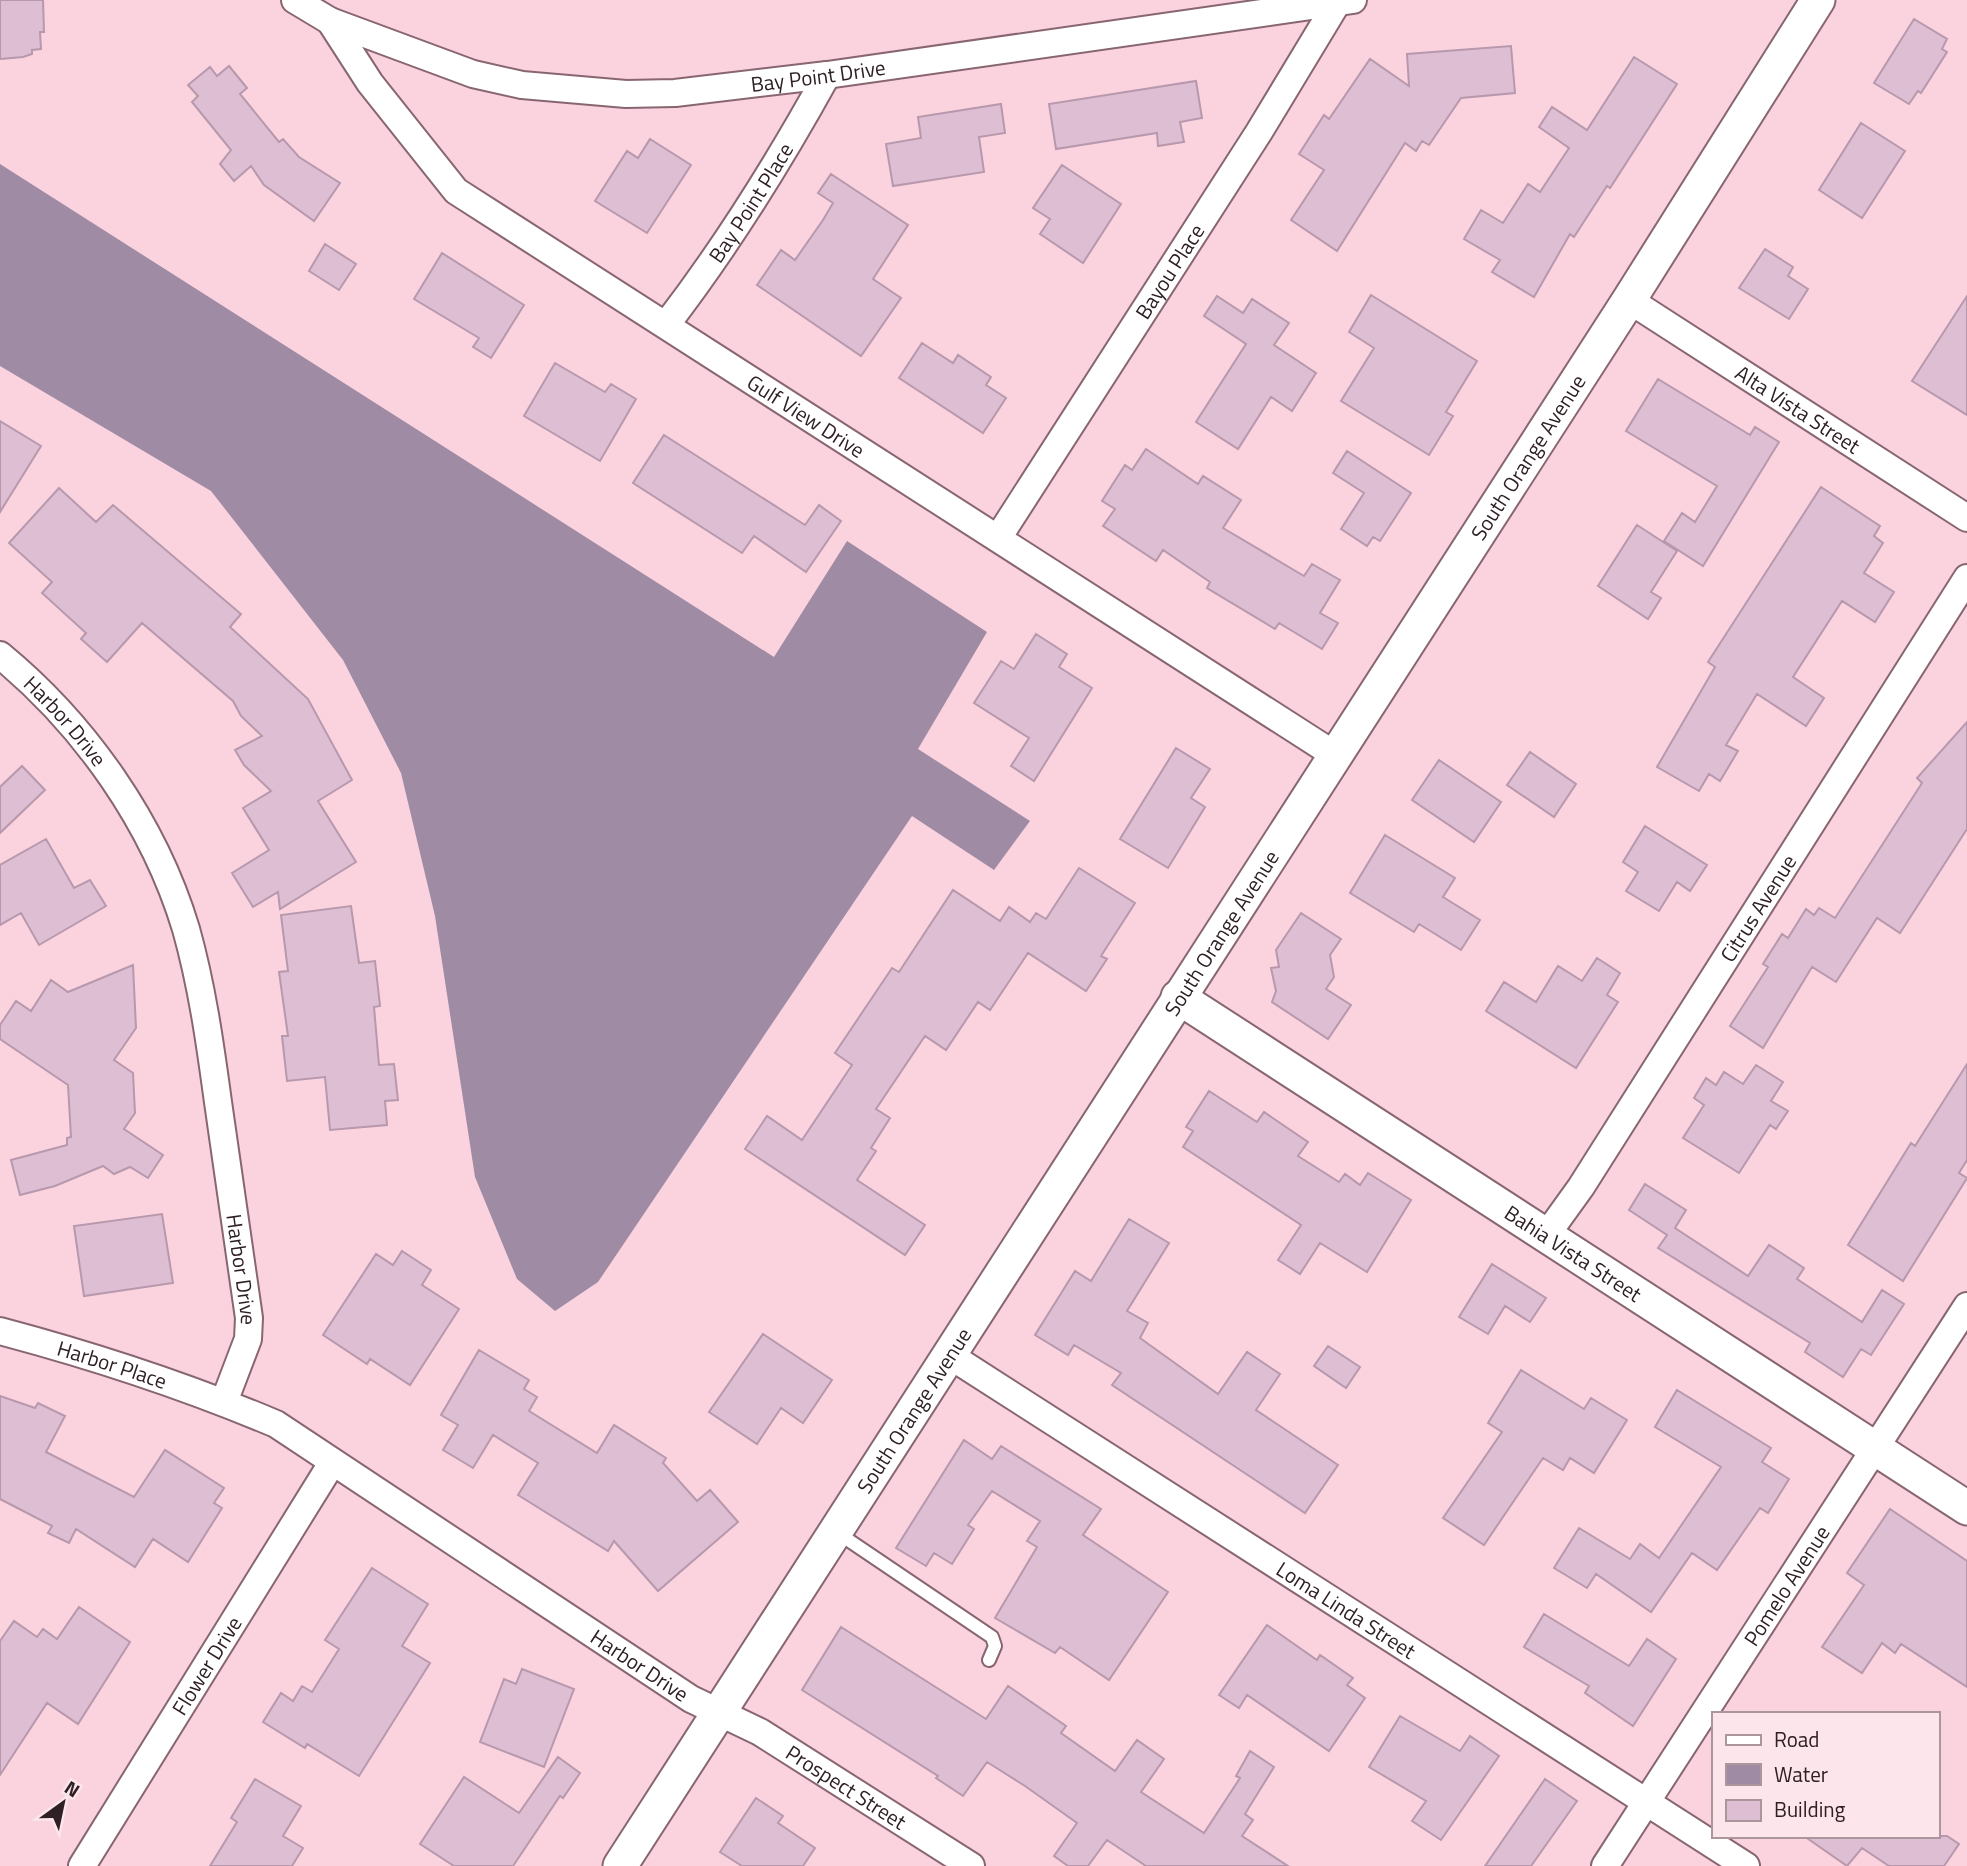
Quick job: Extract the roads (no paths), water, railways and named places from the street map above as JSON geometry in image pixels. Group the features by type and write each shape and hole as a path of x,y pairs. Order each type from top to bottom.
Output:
{"street":[{"name":"Bay Point Drive","path":"295,0 330,21 473,74 576,92 675,93 827,75 1345,1"},
{"name":"Bayou Place","path":"998,538 1345,1"},
{"name":"South Orange Avenue","path":"620,1866 1629,300 1815,2"},
{"name":"Gulf View Drive","path":"330,21 370,83 456,191 1335,755"},
{"name":"Bay Point Place","path":"666,325 692,291 791,140 827,75"},
{"name":"Alta Vista Street","path":"1629,300 1967,518"},
{"name":"Citrus Avenue","path":"1545,1237 1581,1187 1967,578"},
{"name":"Harbor Drive","path":"0,655 69,723 108,773 145,832 185,928 202,992 249,1318 248,1339 224,1402 276,1424 691,1699 720,1711"},
{"name":"Bahia Vista Street","path":"1178,997 1967,1508"},
{"name":"Pomelo Avenue","path":"1605,1866 1967,1306"},
{"name":"Harbor Place","path":"0,1331 74,1351 224,1402"},
{"name":"Loma Linda Street","path":"948,1355 1746,1866"},
{"name":"Flower Drive","path":"82,1866 332,1463"},
{"name":"Prospect Street","path":"720,1711 760,1732 971,1866"}],"lane":[{"path":"835,1531 992,1637 995,1646 989,1660"}],"water":[{"path":"0,164 774,657 847,541 987,632 918,749 1030,821 994,870 912,816 598,1282 555,1311 517,1279 475,1177 435,916 401,773 343,660 211,491 0,366"}]}
